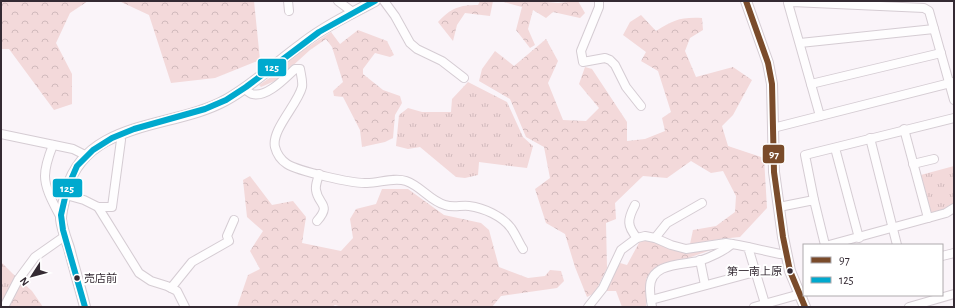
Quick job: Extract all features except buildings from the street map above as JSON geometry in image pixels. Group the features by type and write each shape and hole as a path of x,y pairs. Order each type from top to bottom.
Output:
{"main road":[{"path":"84,307 80,284 61,218 66,195 74,172 87,156 102,144 119,134 203,110 227,100 303,43 375,1"},
{"path":"746,1 768,64 772,84 774,172 778,207 790,271 802,294 805,307"}],"street":[{"path":"288,1 289,11"},
{"path":"338,1 350,10 352,14"},
{"path":"384,1 395,16 410,43 417,49 442,61 464,78"},
{"path":"598,1 599,7 581,51 583,62 605,58 610,60 615,65 626,87 641,106"},
{"path":"820,116 788,3 861,3 924,8 929,11 941,53 952,83 954,100"},
{"path":"800,43 934,29"},
{"path":"811,84 941,53"},
{"path":"244,88 252,94 261,94 273,89 295,69 300,69 302,89 276,135 274,146 279,157 289,165 354,183 397,180 406,181 417,186 444,205 456,207 468,206 488,211 510,227 523,249"},
{"path":"773,128 952,83"},
{"path":"825,244 805,154 835,148 904,129 954,118"},
{"path":"904,129 928,218"},
{"path":"1,134 74,149 87,156"},
{"path":"98,208 112,207 121,140 119,134"},
{"path":"870,138 897,244"},
{"path":"53,145 47,163 45,176 46,184 61,218"},
{"path":"835,148 859,238"},
{"path":"913,164 934,160"},
{"path":"317,221 323,215 324,211 324,206 316,190 319,174"},
{"path":"66,195 84,200 98,208 139,273 151,281 177,291 185,307"},
{"path":"778,207 814,200"},
{"path":"655,238 667,223 702,203"},
{"path":"635,205 630,214 629,221 630,229 637,238"},
{"path":"833,244 946,213 954,208"},
{"path":"171,288 192,262 229,241 227,236 234,220"},
{"path":"4,307 18,280 35,257 65,236"},
{"path":"588,307 604,288 621,250 637,238 645,236 655,238 671,245 686,249 726,243 786,254"},
{"path":"732,244 728,248 700,260 665,267 657,272 652,280 650,288 651,303 705,285 755,272"},
{"path":"748,248 766,305"},
{"path":"943,256 954,253"},
{"path":"700,260 705,285"},
{"path":"754,307 766,305 802,294"},
{"path":"909,307 954,294"}],"green space":[{"path":"1,1 88,1 70,13 56,43 72,74 72,104 54,110 9,49 1,49"},
{"path":"119,1 254,1 260,60 215,78 171,83 149,15"},
{"path":"480,1 493,1 490,16 465,13 457,25 453,41 438,22 451,10 460,7 478,5"},
{"path":"500,1 558,3 578,1 585,13 580,18 553,12 546,18 533,10 528,29 535,45 530,48 516,30 522,7"},
{"path":"641,15 656,31 678,20 702,18 703,30 690,38 685,51 696,77 733,67 752,80 733,115 722,126 728,146 764,158 767,208 740,237 690,244 693,230 716,226 735,212 736,196 723,171 711,173 691,161 667,178 643,176 615,203 616,219 606,223 607,268 595,293 587,297 575,267 565,234 546,223 535,189 550,178 544,147 526,137 510,99 479,81 482,69 495,51 514,66 546,39 558,61 548,83 563,120 586,121 599,108 579,84 585,67 592,69 627,122 627,141 645,139 665,131 662,118 671,112 658,71 641,61 646,52 623,35 630,22"},
{"path":"358,30 387,41 394,55 390,57 375,53 363,69 363,74 383,90 400,96 402,103 395,115 393,138 385,142 362,147 360,130 343,97 334,96 333,91 343,82 332,47 326,39 310,50 277,80 261,87 259,85 274,75 279,68 297,54 331,32 340,44"},
{"path":"468,82 507,102 523,137 533,146 527,168 479,162 478,175 465,178 456,177 420,147 408,149 396,146 399,115 408,108 422,112 451,112 452,99"},
{"path":"954,166 954,208 928,218 917,176"},
{"path":"250,176 272,205 293,201 306,217 302,243 341,251 353,238 350,219 356,209 376,204 382,189 408,189 444,215 481,223 489,230 499,267 528,278 545,276 550,270 561,271 564,281 557,288 501,296 492,307 342,307 335,305 332,307 237,307 248,275 260,269 250,251 263,231 247,217 243,180"},
{"path":"649,239 663,243 713,247 714,249 688,258 669,262 655,268 646,279 646,307 622,307 616,291 605,291 620,263 627,265 640,241"},
{"path":"1,262 16,277 1,303"},
{"path":"21,281 32,291 43,307 8,307"}],"transit line":[{"name":"125","path":"85,307 63,230 61,215 67,189 77,166 93,150 112,138 134,129 205,109 226,100 246,87 319,32 375,1"},
{"name":"97","path":"746,1 768,63 772,84 774,172 783,237 790,271 805,307"}],"place":[{"name":"第一南上原","path":"790,271"},
{"name":"売店前","path":"77,278"}]}
